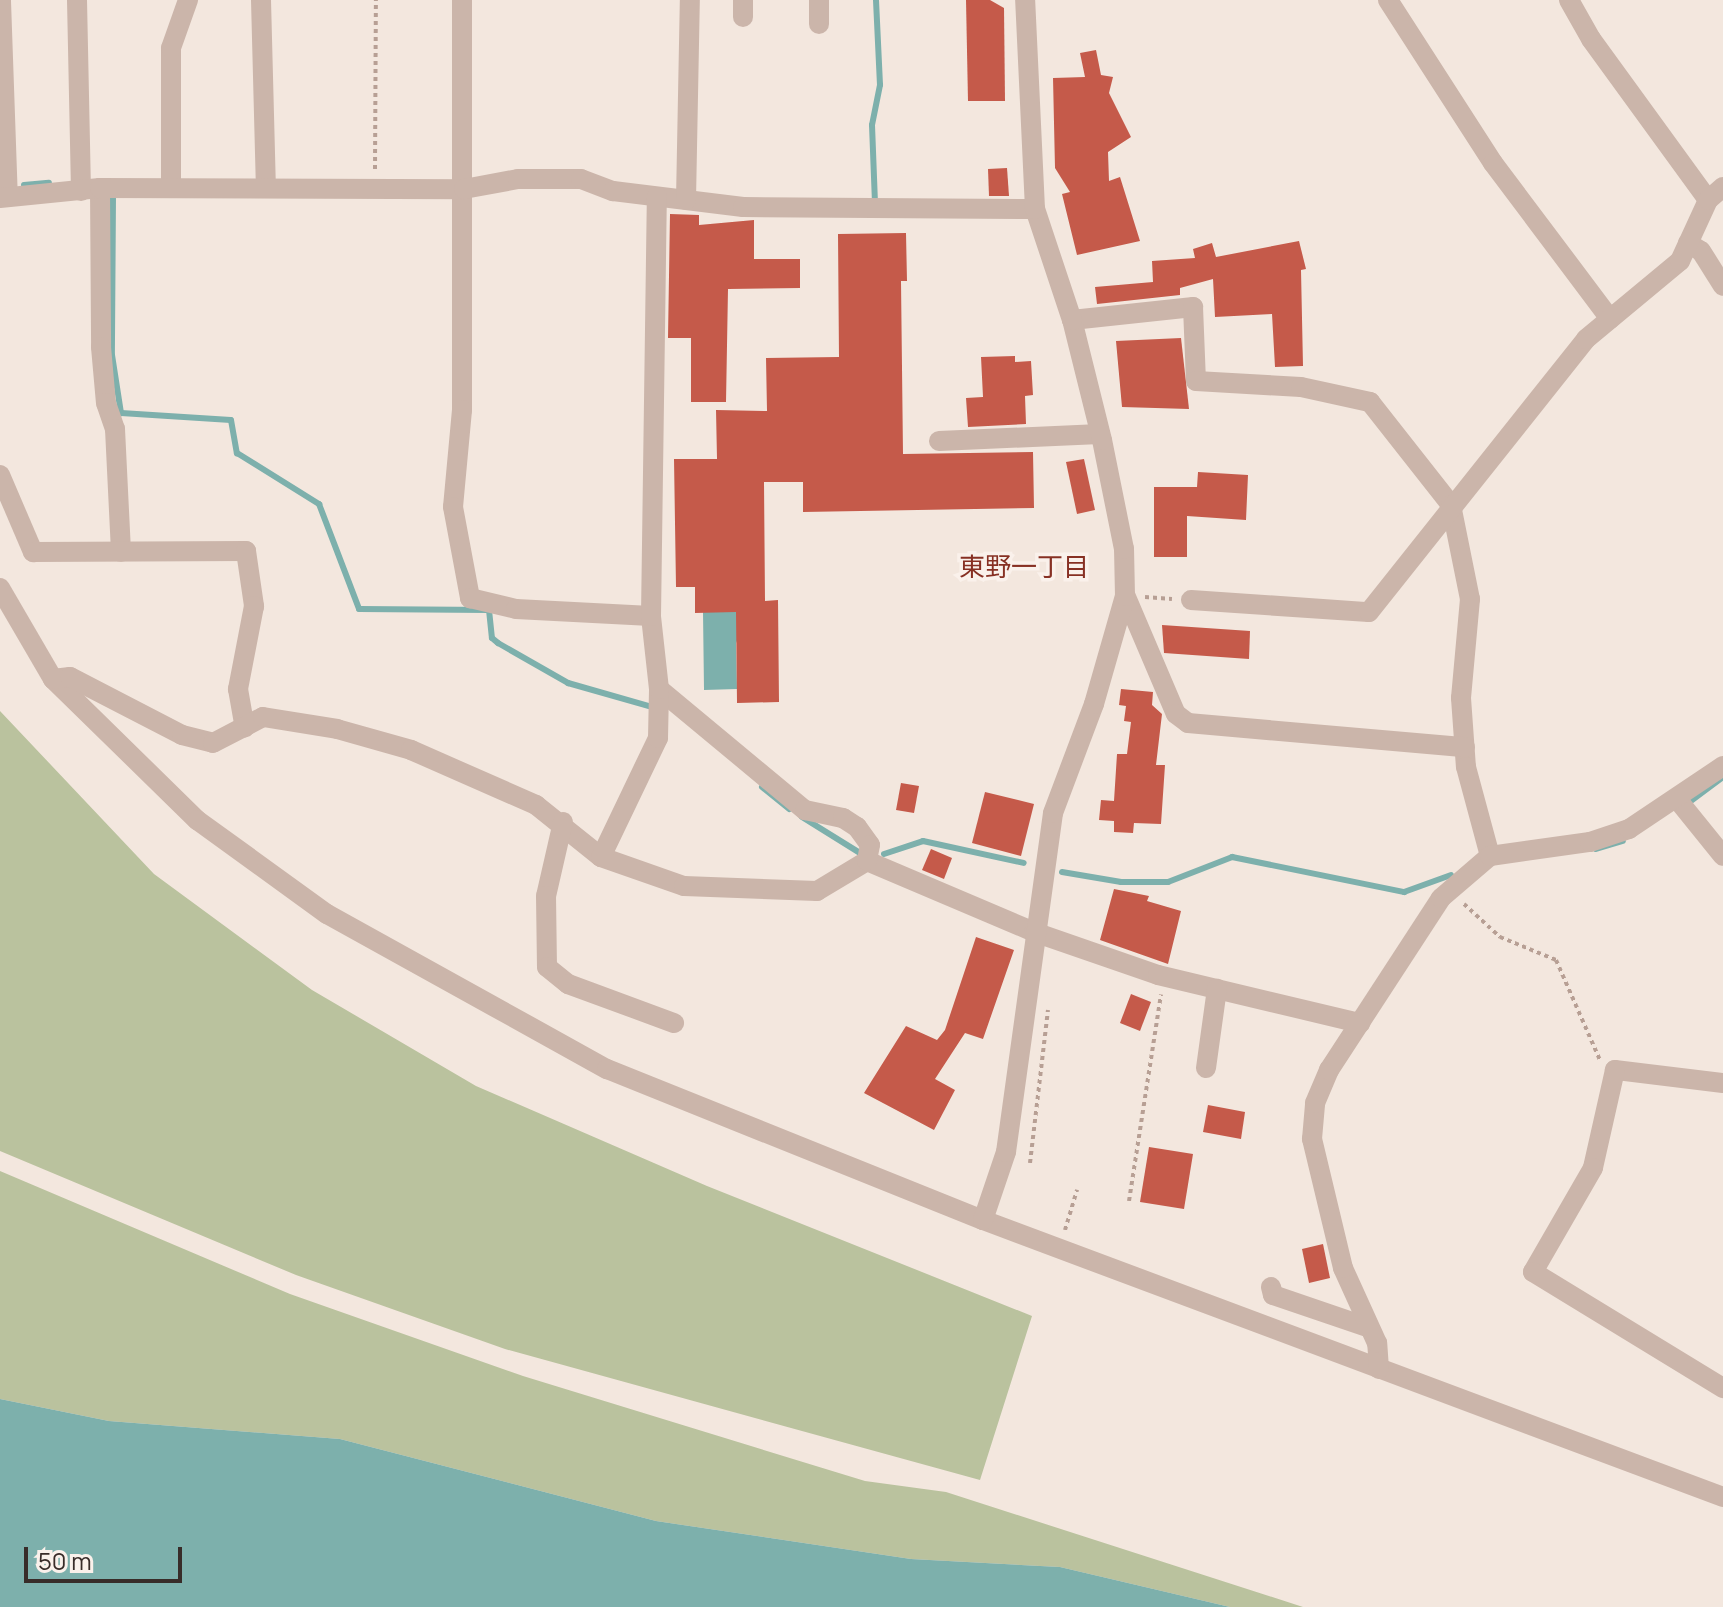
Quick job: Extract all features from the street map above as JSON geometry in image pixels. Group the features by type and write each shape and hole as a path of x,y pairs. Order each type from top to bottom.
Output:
{"street":[{"path":"77,0 101,347 106,403 115,429 121,552"},
{"path":"171,187 171,48 188,0"},
{"path":"261,0 266,188"},
{"path":"462,0 462,410 453,507 470,598 516,609 651,616"},
{"path":"686,200 690,0"},
{"path":"819,0 819,24"},
{"path":"983,1220 1006,1152 1034,932 1053,813 1094,704 1125,596 1124,549 1100,434 1072,320 1035,209 1025,0"},
{"path":"1388,0 1493,163 1610,319"},
{"path":"1191,600 1369,612 1586,339 1680,261 1716,194 1591,39 1569,0"},
{"path":"1,1 4,198 90,189 464,189 518,179 581,179 613,191 758,207 1035,209"},
{"path":"601,857 658,738 659,689 651,616 657,197"},
{"path":"1688,243 1701,251 1723,286"},
{"path":"1072,320 1193,307 1196,381 1301,387 1370,402 1451,505 1470,599 1461,698 1465,747 1490,856"},
{"path":"939,441 1100,434"},
{"path":"0,475 33,552 246,551 254,606 238,689 245,727"},
{"path":"0,588 53,679 197,820 327,914 607,1069 983,1220 1723,1497"},
{"path":"1125,596 1176,714 1188,723 1465,747"},
{"path":"53,679 70,677 182,735 213,743 263,717 337,729 411,750 536,805 563,822 601,857 684,886 817,891 867,861 870,845 857,827 843,818 805,810 659,689"},
{"path":"1379,1369 1370,1328 1343,1268 1312,1139 1315,1103 1360,1023 1449,891 1490,856 1590,842 1629,829 1723,766"},
{"path":"1677,799 1723,856"},
{"path":"563,822 546,896 547,967 568,984 674,1023"},
{"path":"867,861 1034,932 1164,977 1360,1023"},
{"path":"1206,1068 1217,989"},
{"path":"1723,1083 1615,1070 1593,1168 1533,1272 1723,1388"},
{"path":"1271,1287 1273,1295 1370,1328"}],"path":[{"path":"375,179 376,0"},
{"path":"1125,596 1191,600"},
{"path":"1449,891 1500,937 1556,960 1601,1062 1615,1070"},
{"path":"1129,1201 1164,977"},
{"path":"1030,1163 1050,999"},
{"path":"1066,1226 1077,1190"}],"green space":[{"path":"0,711 154,874 312,990 476,1086 707,1186 1032,1316 980,1480 505,1349 296,1275 0,1151"},
{"path":"0,1171 290,1294 523,1376 865,1481 946,1492 1303,1607 1230,1607 1060,1567 911,1559 656,1521 340,1439 109,1421 0,1399"}],"water":[{"path":"751,611 736,643 737,689 704,690 703,612"},
{"path":"0,1399 109,1421 340,1439 656,1521 911,1559 1060,1567 1230,1607 0,1607"}],"building":[{"path":"966,0 990,0 1004,8 1005,101 968,101"},
{"path":"1096,50 1101,75 1113,77 1109,93 1131,137 1108,152 1109,181 1120,177 1140,241 1077,255 1062,194 1070,192 1055,168 1053,78 1085,77 1080,53"},
{"path":"1007,168 1009,196 989,196 988,169"},
{"path":"670,214 699,215 699,225 754,220 754,259 800,259 800,288 728,289 726,402 691,402 691,338 668,338"},
{"path":"906,233 907,281 901,281 903,454 1033,452 1034,508 803,512 803,482 764,482 765,601 778,600 779,702 737,703 736,612 695,613 695,587 676,587 674,459 717,459 716,410 767,411 766,358 839,357 838,234"},
{"path":"1299,241 1306,269 1301,270 1303,366 1275,367 1272,314 1215,317 1213,279 1180,288 1180,295 1097,304 1095,287 1153,282 1152,261 1195,258 1193,249 1212,243 1216,257"},
{"path":"1181,338 1189,409 1122,407 1116,341"},
{"path":"1015,356 1015,362 1031,361 1033,395 1025,396 1026,424 968,427 966,398 983,397 981,357"},
{"path":"1084,459 1095,510 1077,514 1066,462"},
{"path":"1198,472 1248,475 1246,520 1187,516 1187,557 1154,557 1154,487 1197,487"},
{"path":"1162,625 1250,631 1249,659 1164,653"},
{"path":"1121,689 1153,692 1152,705 1162,714 1156,765 1165,765 1161,824 1134,823 1133,833 1114,832 1114,821 1099,820 1101,800 1114,801 1117,754 1127,754 1131,722 1124,721 1126,706 1119,705"},
{"path":"901,783 919,786 914,813 896,810"},
{"path":"985,792 1034,804 1021,856 972,843"},
{"path":"931,849 952,858 944,879 922,870"},
{"path":"1114,889 1149,896 1147,901 1181,911 1168,964 1100,940"},
{"path":"976,937 1014,950 983,1039 965,1033 935,1079 955,1090 934,1130 864,1093 906,1026 937,1040 945,1030"},
{"path":"1131,994 1151,1002 1140,1031 1120,1023"},
{"path":"1208,1105 1245,1112 1241,1139 1203,1132"},
{"path":"1149,1147 1193,1154 1184,1209 1140,1202"},
{"path":"1323,1244 1330,1278 1309,1283 1302,1249"}],"waterway":[{"path":"875,203 872,125 880,85 876,0"},
{"path":"24,185 49,183"},
{"path":"113,196 112,355 121,413 231,420 237,453 319,504 359,609 489,610 492,638 498,643 568,683 652,707"},
{"path":"1688,803 1723,777"},
{"path":"762,787 789,809"},
{"path":"802,817 860,853"},
{"path":"884,854 923,841 1024,863"},
{"path":"1596,849 1623,841"},
{"path":"1062,872 1121,882 1168,882 1232,857 1404,892 1451,875"}],"district":[{"name":"東野一丁目","path":"1024,567"}]}
